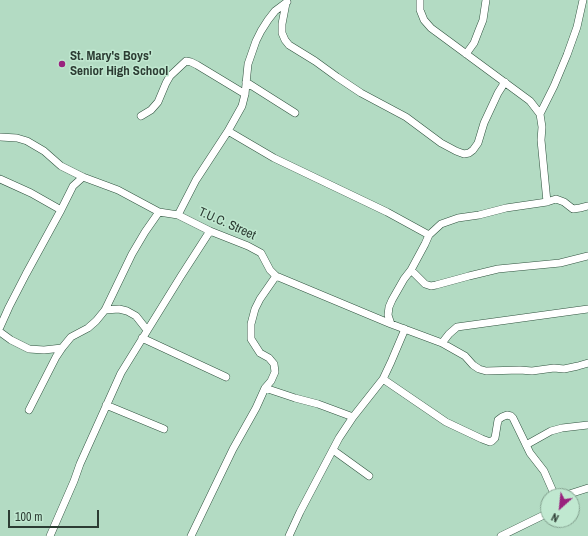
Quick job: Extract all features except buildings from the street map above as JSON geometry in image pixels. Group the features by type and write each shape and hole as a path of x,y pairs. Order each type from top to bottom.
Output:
{"street":[{"path":"420,0 420,10 424,20 432,28 530,101 540,114 542,127 541,152 547,202"},
{"path":"466,54 474,43 479,30 486,0"},
{"path":"540,114 567,55 577,26 583,0"},
{"path":"287,1 282,24 282,34 289,45 316,61 361,93 410,120 441,143 464,154 473,150 478,143 484,123 498,93 505,82"},
{"name":"T.U.C. Street","path":"276,276 270,270 260,253 248,246 210,231 178,215 196,180 242,106 245,94 248,64 261,31 275,11 287,1"},
{"path":"141,116 152,110 158,102 170,76 186,61 197,65 245,94"},
{"path":"246,82 296,113"},
{"path":"228,130 274,158 387,212 429,235"},
{"path":"0,137 17,138 27,141 44,151 61,166 83,177 118,190 159,212 178,215"},
{"path":"0,327 8,307 73,186 83,177"},
{"path":"0,179 31,193 61,210"},
{"path":"391,324 388,315 392,300 411,270 429,235 442,224 458,218 479,215 506,208 547,202 556,199 564,202 573,209 588,206"},
{"path":"29,410 62,348 71,337 88,328 96,321 105,310 144,232 159,212"},
{"path":"50,536 121,373 210,231"},
{"path":"411,270 425,284 431,286 498,269 560,263 588,256"},
{"path":"191,536 233,449 275,372 274,364 269,358 260,353 251,339 251,324 255,309 260,299 276,276 391,324 442,343 465,356 479,369 486,371 532,371 554,368 564,369 588,363"},
{"path":"442,343 457,327 588,309"},
{"path":"105,310 126,311 136,316 147,330"},
{"path":"289,536 332,450 353,417 383,379 406,329"},
{"path":"0,332 11,340 29,348 44,350 62,348"},
{"path":"142,338 226,377"},
{"path":"383,379 446,422 490,442 495,438 498,420 507,415 511,416 530,453 544,471 551,488"},
{"path":"265,388 318,404 353,417"},
{"path":"106,405 164,430"},
{"path":"526,445 551,431 562,428 588,425"},
{"path":"332,450 369,476"},
{"path":"501,536 540,517"}],"place":[{"name":"St. Mary's Boys' Senior High School","path":"62,64"}]}
